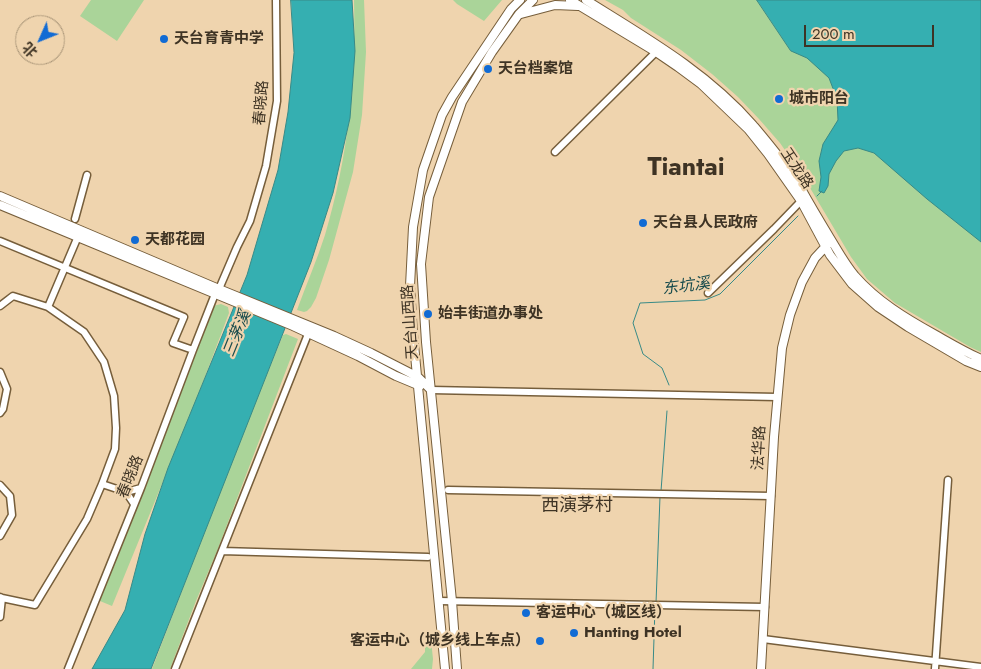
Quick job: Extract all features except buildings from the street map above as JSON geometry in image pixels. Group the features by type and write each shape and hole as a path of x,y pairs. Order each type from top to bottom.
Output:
{"main road":[{"path":"511,9 515,0"},
{"name":"天台山西路","path":"445,669 410,291 413,227 423,170 442,116 466,75 511,9 520,0"},
{"name":"天台山西路","path":"458,669 426,342 421,264 428,197 462,102 492,52 519,14 533,0"},
{"name":"玉龙路","path":"570,0 584,3 666,50 733,104 776,152 798,183 842,259 854,275 900,315 981,359"},
{"path":"519,14 554,5 584,3"},
{"name":"玉龙路","path":"584,3 701,84 748,129 801,201 825,247 852,284 878,307 908,327 966,361 981,367"},
{"path":"419,194 428,197"},
{"path":"0,196 79,234"},
{"path":"0,205 79,234 294,324 341,339 431,390"},
{"name":"法华路","path":"761,669 782,348 790,316 810,265 825,247 832,242"},
{"path":"410,291 423,291"},
{"path":"294,324 308,334 358,356 396,376 418,381"}],"street":[{"name":"春晓路","path":"68,669 141,488 193,350 250,221 266,166 277,101 276,0"},
{"path":"555,152 656,52"},
{"path":"75,219 86,175"},
{"path":"708,293 801,201"},
{"path":"48,307 79,234"},
{"path":"0,241 184,317 173,343 193,350"},
{"path":"0,306 13,296 48,307 84,332 104,362 114,396 116,428 115,449 87,519 35,605 1,598 0,617"},
{"path":"175,669 308,334"},
{"path":"0,372 7,389 3,409 0,413"},
{"path":"431,390 778,396"},
{"path":"936,669 948,480"},
{"path":"102,484 126,492 141,488"},
{"path":"0,485 10,496 12,515 0,536"},
{"path":"448,490 771,496"},
{"path":"126,492 134,504"},
{"path":"222,551 428,557"},
{"path":"439,601 765,607"},
{"path":"763,639 981,667"}],"green space":[{"path":"91,0 144,0 117,41 80,16"},
{"path":"354,0 364,0 366,52 362,115 353,172 329,260 316,298 311,307 304,312 297,310 325,235 340,177 345,148 354,60"},
{"path":"453,0 502,0 484,21"},
{"path":"605,0 981,0 981,352 895,303 867,279 851,257 803,176 780,143 759,119 712,74 681,50 631,18 623,10"},
{"path":"221,304 228,307 229,313 194,406 112,606 100,601 134,504 213,306"},
{"path":"286,334 298,339 170,669 152,669 242,434 283,335"},
{"path":"431,640 433,659 432,669 411,669 425,652 425,644"}],"water":[{"name":"三茅溪","path":"291,0 352,0 355,51 350,118 333,193 311,262 151,669 92,669 125,610 145,534 168,468 247,275 278,170 288,112 294,53"},
{"path":"757,0 981,0 981,242 874,153 858,148 844,151 829,174 828,186 824,193 819,191 821,177 819,161 823,144 838,120 837,99 829,78 807,58 791,51"}],"waterway":[{"name":"东坑溪","path":"817,196 822,191"},
{"name":"东坑溪","path":"669,385 662,368 643,354 633,323 640,303 705,300 720,294 798,216"},
{"name":"东坑溪","path":"661,491 667,411"},
{"name":"东坑溪","path":"656,603 660,497"},
{"name":"东坑溪","path":"653,669 655,607"}],"place":[{"name":"天台育青中学","path":"164,39"},
{"name":"天台档案馆","path":"488,69"},
{"name":"城市阳台","path":"779,99"},
{"name":"天台县人民政府","path":"643,223"},
{"name":"天都花园","path":"135,240"},
{"name":"始丰街道办事处","path":"428,314"},
{"name":"客运中心（城区线）","path":"526,613"},
{"name":"Hanting Hotel","path":"574,633"},
{"name":"客运中心（城乡线上车点）","path":"540,641"}],"district":[{"name":"Tiantai","path":"686,169"},
{"name":"西演茅村","path":"577,507"}]}
